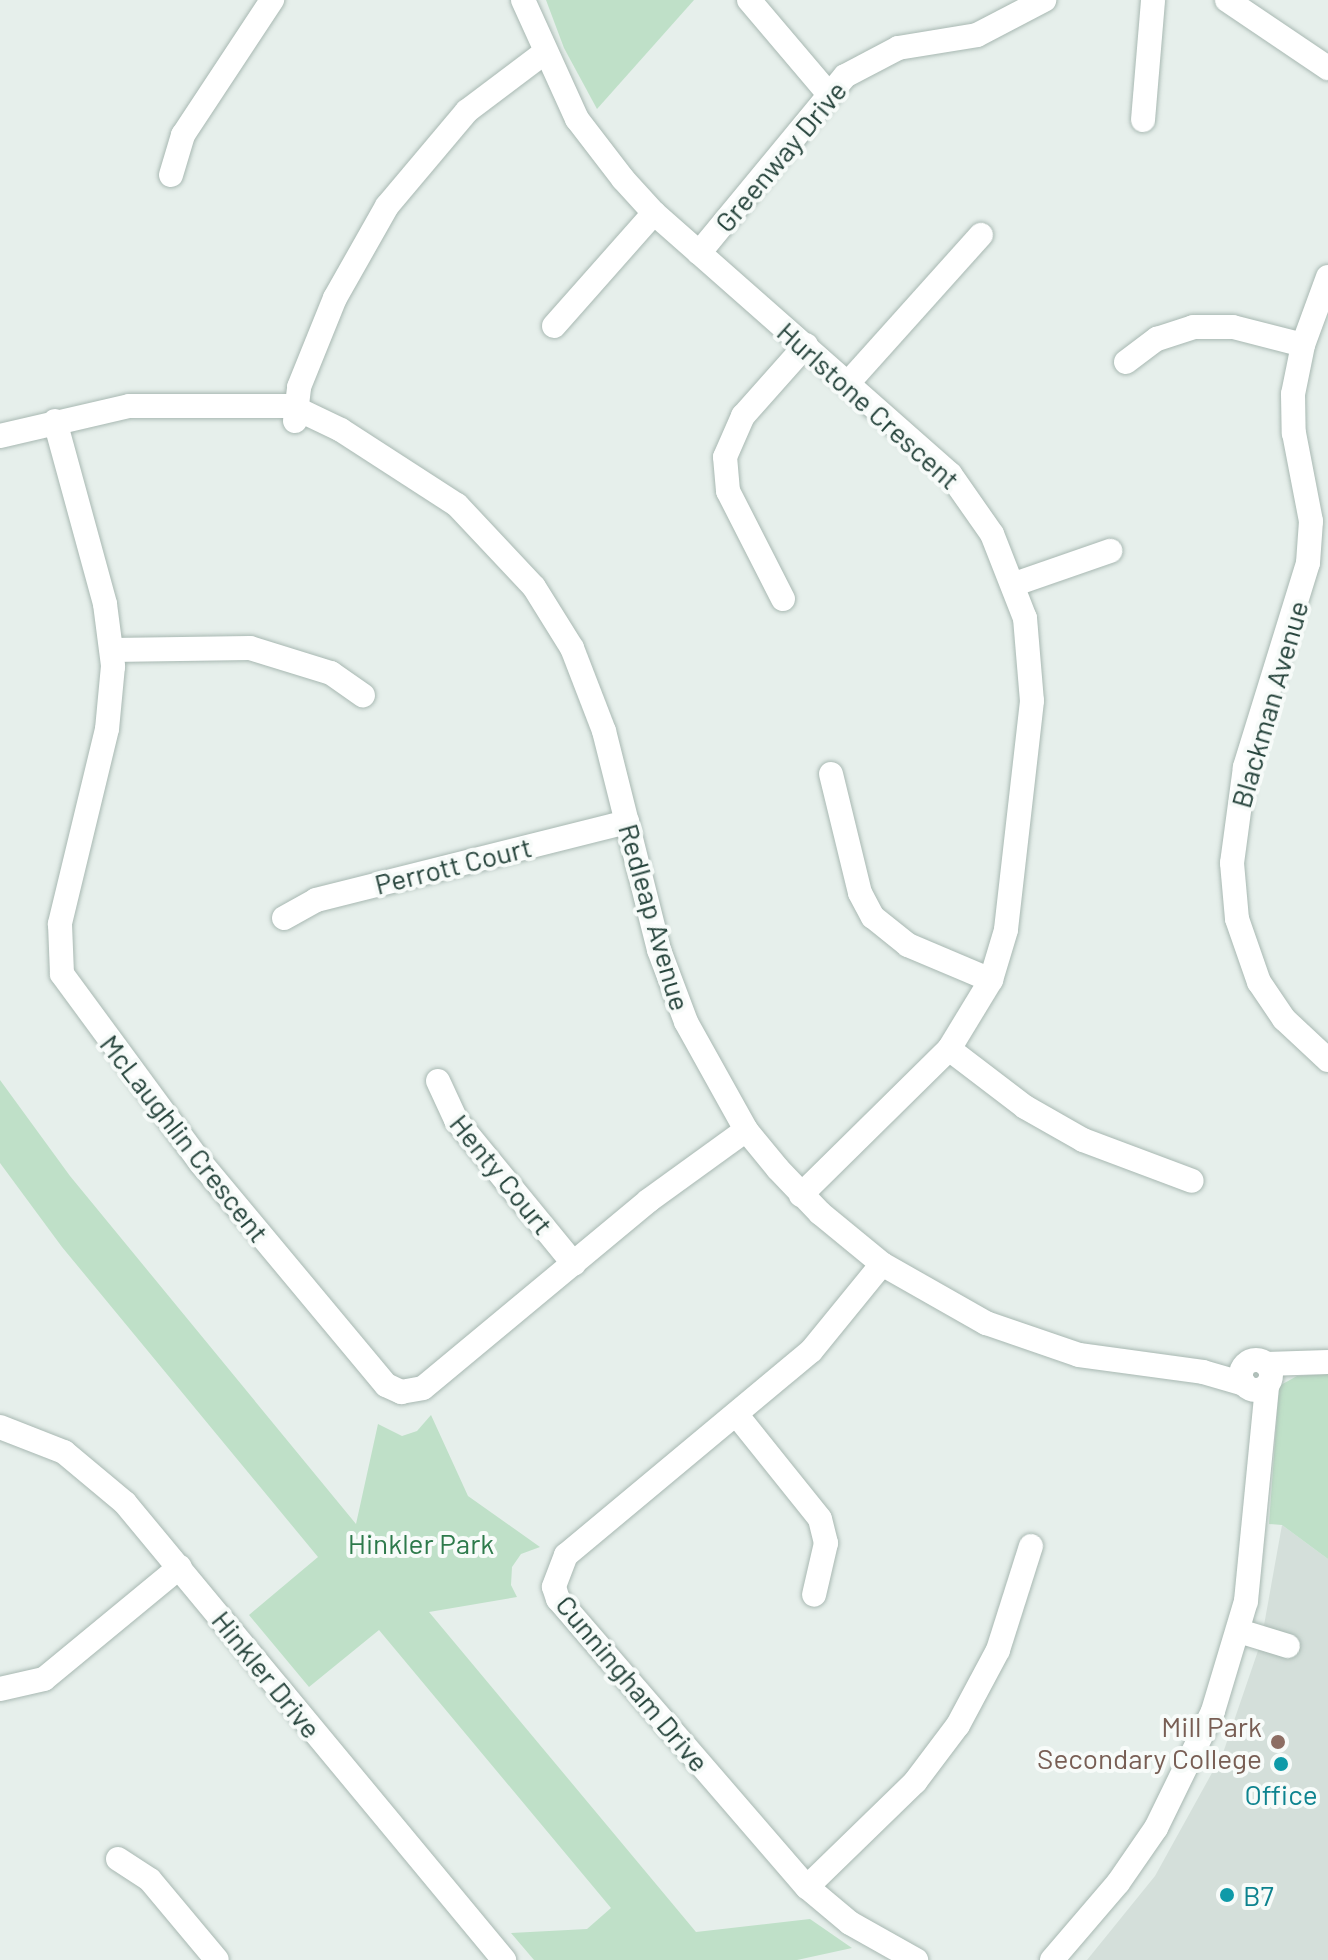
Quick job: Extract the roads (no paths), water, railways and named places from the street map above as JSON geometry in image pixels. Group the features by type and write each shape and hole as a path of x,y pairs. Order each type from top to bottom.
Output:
{"street":[{"path":"171,175 183,135 272,0"},
{"name":"Hurlstone Crescent","path":"523,0 544,53 577,119 654,213 806,345 964,491 1015,584 1030,646 1032,701 1008,919 991,980 949,1049 801,1195"},
{"path":"749,0 827,92"},
{"name":"Greenway Drive","path":"699,253 786,154 827,92 880,55 977,35 1044,0"},
{"path":"1143,120 1153,0"},
{"path":"1236,2 1328,68"},
{"path":"297,412 312,355 351,266 407,178 494,86 544,53"},
{"path":"554,326 654,213"},
{"path":"848,383 981,235"},
{"name":"Blackman Avenue","path":"1328,277 1303,345 1292,412 1311,521 1308,563 1245,767 1232,863 1237,919 1259,982 1284,1019 1328,1060"},
{"path":"1126,362 1157,339 1203,326 1233,327 1303,345"},
{"path":"783,599 728,491 725,457 743,416 806,345"},
{"name":"Redleap Avenue","path":"0,436 55,421 160,404 297,412 334,440 365,447 457,505 534,587 572,648 595,702 670,983 701,1056 746,1130 801,1195 882,1264 953,1307 1034,1341 1110,1362 1256,1379 1318,1364"},
{"name":"McLaughlin Crescent","path":"55,421 105,604 112,650 107,729 58,937 62,974 76,998 201,1163 393,1390 423,1388 655,1195 746,1130"},
{"path":"1015,584 1110,551"},
{"path":"112,650 250,648 331,673 363,695"},
{"path":"831,774 860,893 873,917 908,945 991,980"},
{"name":"Perrott Court","path":"284,918 316,900 627,822"},
{"path":"949,1049 1025,1107 1083,1140 1192,1181"},
{"name":"Henty Court","path":"438,1081 456,1120 574,1264"},
{"name":"Cunningham Drive","path":"882,1264 811,1351 566,1555 554,1587 558,1599 807,1887 850,1923 916,1960"},
{"path":"1052,1960 1118,1883 1175,1795 1213,1711 1239,1631 1258,1515 1260,1431 1256,1379"},
{"path":"736,1414 820,1519 826,1543 814,1595"},
{"name":"Hinkler Drive","path":"0,1427 44,1442 86,1467 180,1567 504,1960"},
{"path":"807,1887 915,1782 958,1725 1002,1639 1031,1546"},
{"path":"0,1689 44,1679 180,1567"},
{"path":"1239,1631 1288,1646"},
{"path":"118,1859 150,1880 217,1960"}],"place":[{"name":"Mill Park Secondary College","path":"1278,1742"},
{"name":"Office","path":"1281,1764"},
{"name":"B7","path":"1227,1895"}],"park label":[{"name":"Hinkler Park","path":"421,1543"}]}
